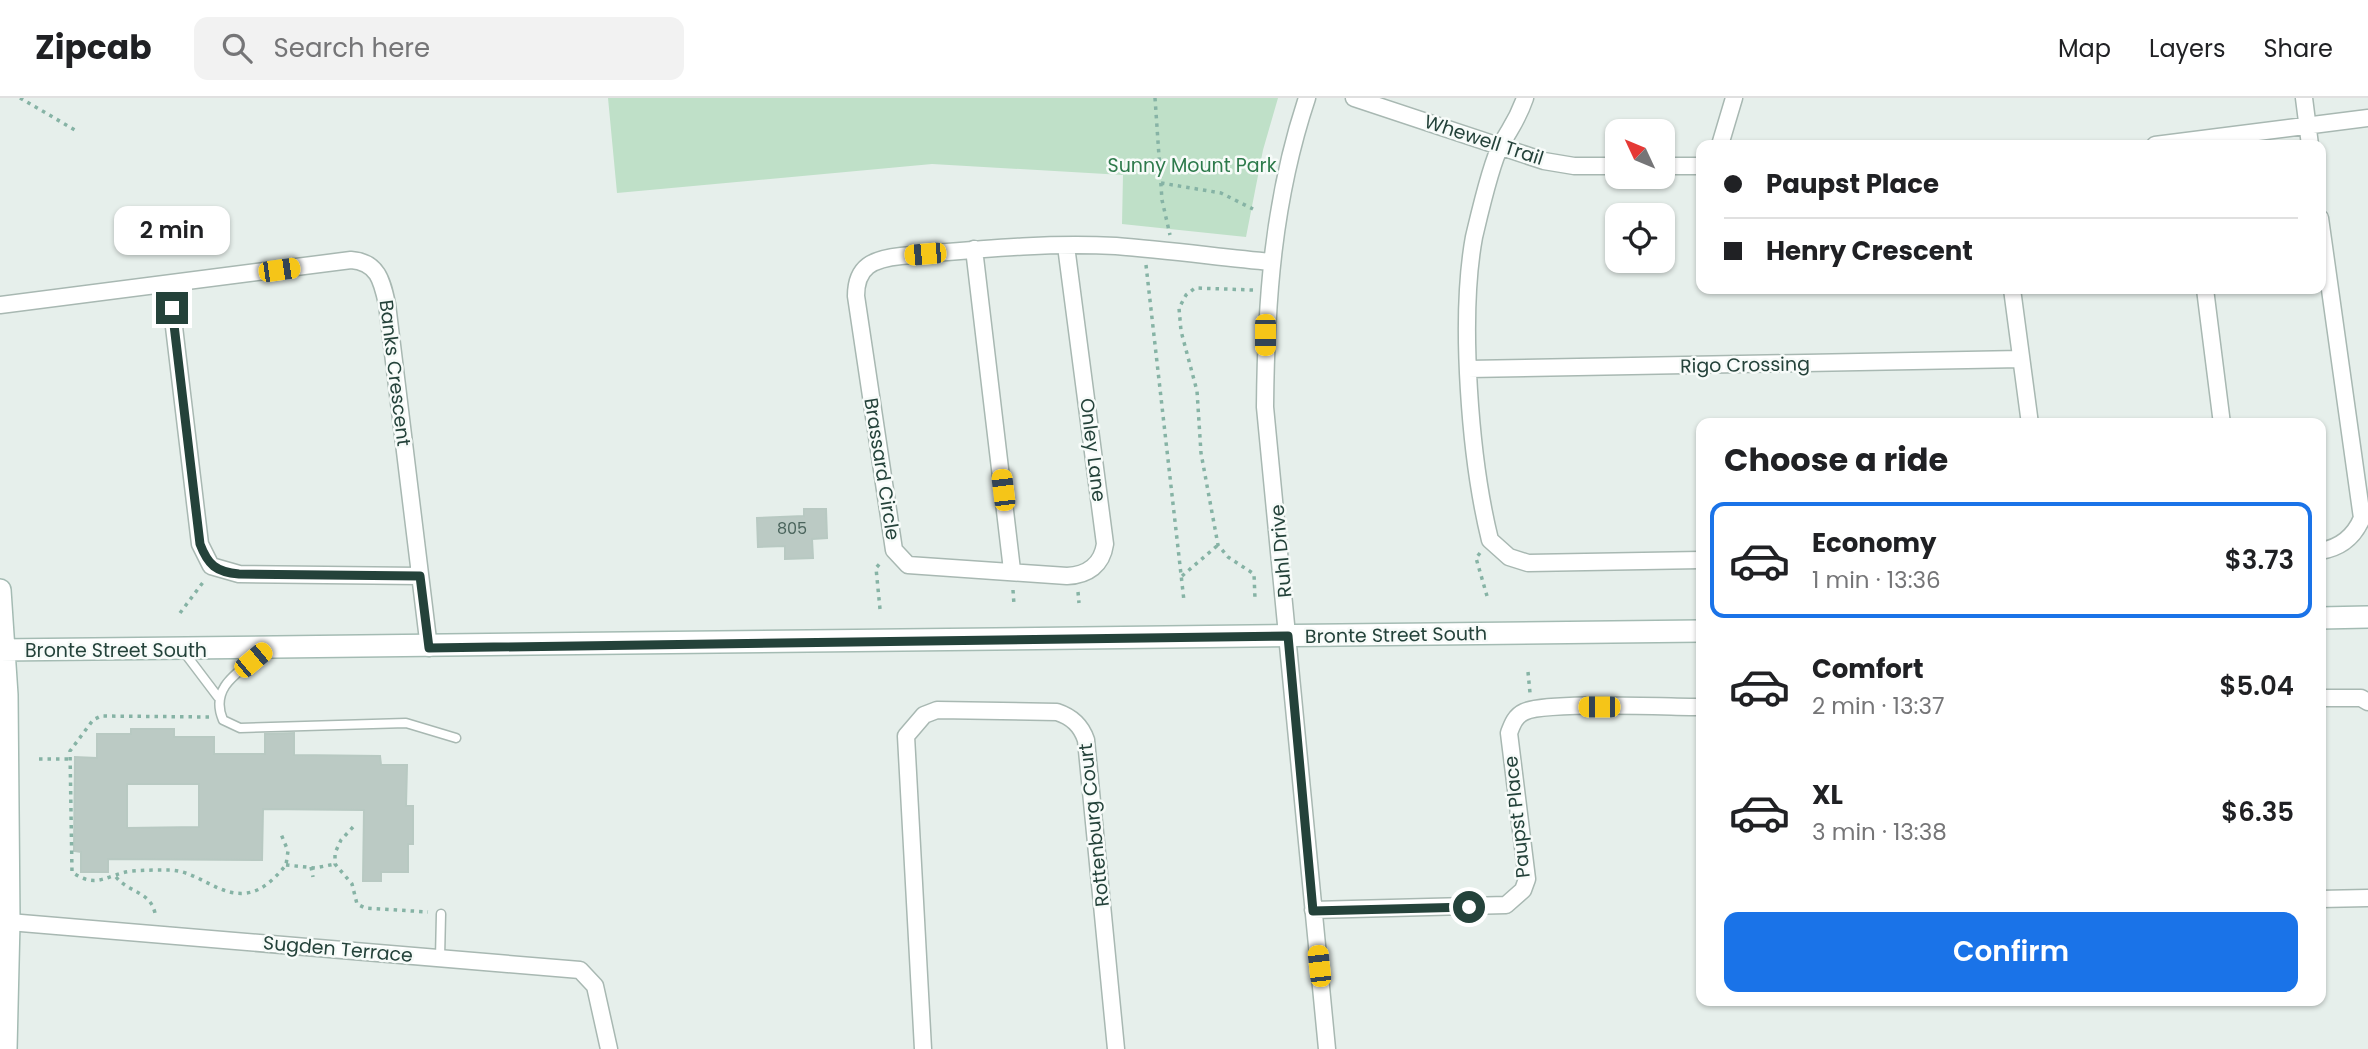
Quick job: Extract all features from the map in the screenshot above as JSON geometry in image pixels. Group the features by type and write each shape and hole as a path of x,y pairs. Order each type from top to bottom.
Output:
{"main road":[{"path":"0,590 9,922 6,1049"},
{"path":"2326,618 2368,617"},
{"name":"Bronte Street South","path":"2,650 429,648 1696,631"}],"street":[{"name":"Ruhl Drive","path":"1307,98 1279,197 1268,292 1265,407 1327,1049"},
{"name":"Whewell Trail","path":"1354,98 1544,161 1574,166 1605,166"},
{"path":"1525,98 1516,124 1500,146 1474,238 1468,369 1475,445 1490,540 1509,557 1528,563 1696,560"},
{"path":"1721,140 1734,98"},
{"path":"2304,98 2309,140"},
{"path":"2208,140 2368,118"},
{"path":"1675,166 1696,166"},
{"name":"Brassard Circle","path":"1012,570 908,565 894,550 856,280 865,265 882,258 974,249 1066,246 1172,252 1271,262"},
{"name":"Onley Lane","path":"1012,570 1081,576 1094,568 1103,556 1105,544 1066,246"},
{"path":"974,249 1012,570"},
{"name":"Banks Crescent","path":"0,305 351,260 363,261 375,269 380,276 387,304 429,648"},
{"path":"2326,261 2362,519 2354,534 2342,544 2326,549"},
{"path":"169,285 200,544 211,566 239,574 420,576"},
{"path":"2013,294 2029,418"},
{"path":"2206,294 2221,418"},
{"name":"Rigo Crossing","path":"1468,369 2021,359"},
{"path":"2326,698 2361,698 2368,702"},
{"name":"Paupst Place","path":"1313,911 1506,905 1523,890 1527,879 1509,733 1514,720 1522,712 1548,708 1696,707"},
{"name":"Rottenburg Court","path":"923,1049 906,736 924,715 937,710 1057,712 1070,717 1083,731 1116,1049"},
{"path":"2326,899 2368,898"},
{"name":"Sugden Terrace","path":"9,922 580,970 595,986 609,1049"}],"lane":[{"path":"218,698 225,683 267,649"},
{"path":"181,650 218,698 221,717 240,728 406,723 456,738"},
{"path":"440,958 441,914"}],"path":[{"path":"20,98 75,130"},
{"path":"1155,98 1161,183 1172,252"},
{"path":"1161,183 1221,193 1253,209"},
{"path":"1146,250 1184,601"},
{"path":"1255,599 1254,574 1228,557 1218,545 1201,453 1198,391 1181,331 1179,308 1186,295 1195,288 1268,292"},
{"path":"1487,596 1476,558 1490,540"},
{"path":"1181,576 1218,545"},
{"path":"880,609 876,568 894,550"},
{"path":"180,613 205,579"},
{"path":"221,717 101,716 93,720 75,740 70,751 72,872 85,881 116,877 129,871 174,870 232,892 246,893 257,890 286,865 288,851 281,834"},
{"path":"39,759 70,760"},
{"path":"353,827 341,840 335,853 335,864 352,884 357,904 365,908 441,914"},
{"path":"286,865 311,867 335,864"},
{"path":"311,867 313,877"},
{"path":"116,877 124,887 144,894 152,903 155,913"}],"green space":[{"name":"Sunny Mount Park","path":"608,98 1278,98 1263,150 1246,237 1122,224 1123,175 932,164 617,193"}],"building":[{"path":"804,509 826,509 827,538 812,539 813,558 785,559 785,546 758,547 757,518 804,516"},
{"path":"131,729 174,729 174,737 214,737 214,754 265,754 265,734 294,733 294,755 380,756 381,765 407,765 406,806 413,806 413,844 408,844 408,872 381,872 381,881 363,881 364,810 263,809 262,860 108,859 108,872 81,872 81,852 74,851 75,757 97,758 97,734 131,734","holes":["127,784 199,784 199,827 127,828"]}],"route":[{"path":"172,308 200,544 211,566 218,570 239,574 386,578 420,576 429,648 1288,636 1313,911 1469,907"}]}
